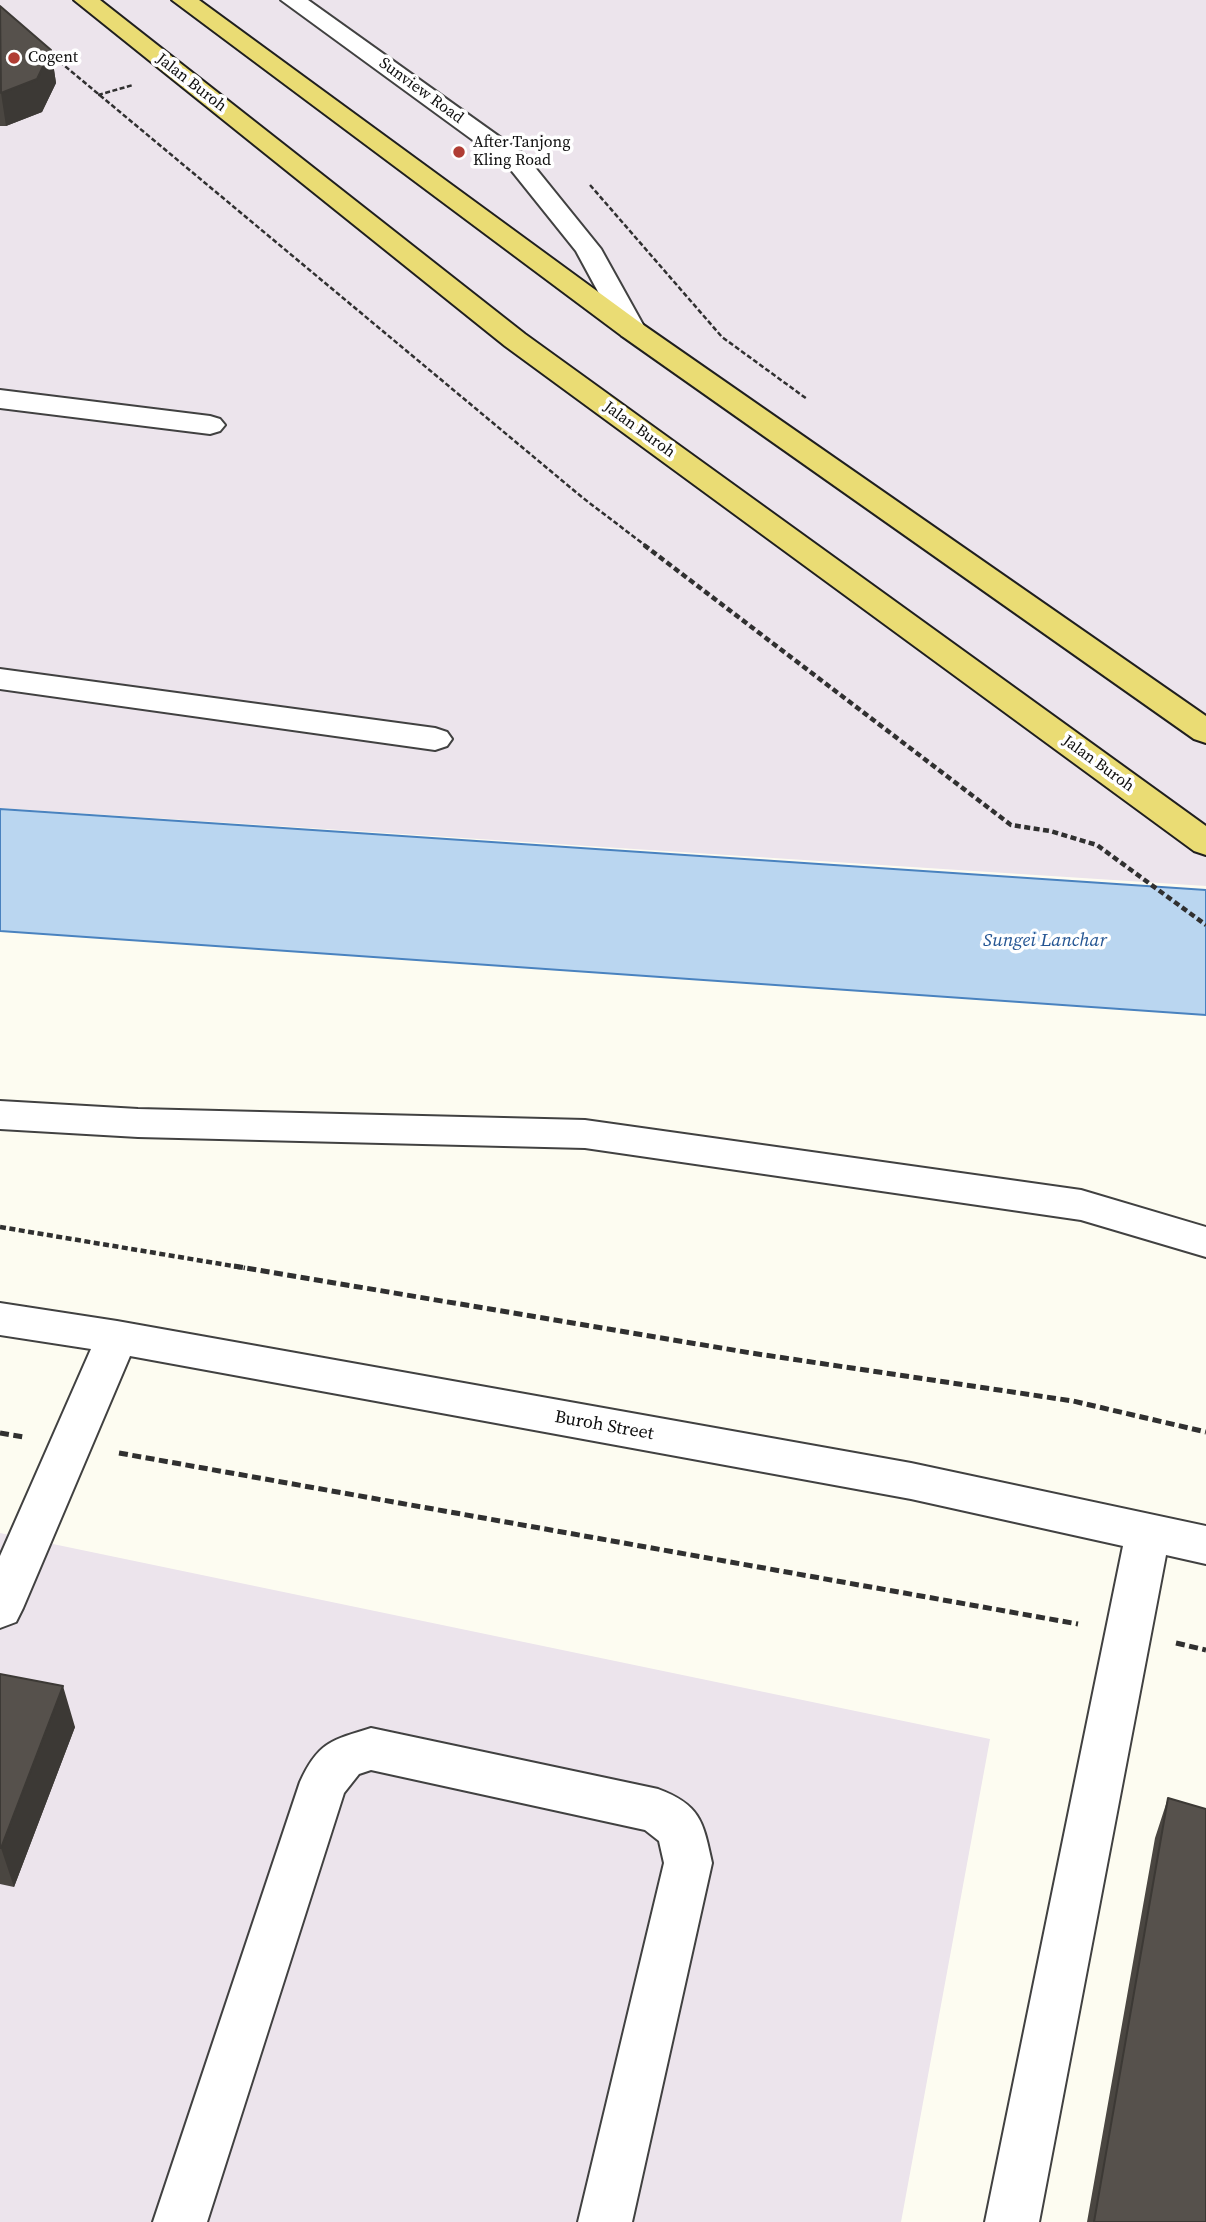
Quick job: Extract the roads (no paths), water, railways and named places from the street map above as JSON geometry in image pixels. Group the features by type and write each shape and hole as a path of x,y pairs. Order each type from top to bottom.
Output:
{"main road":[{"name":"Jalan Buroh","path":"86,0 515,340 1206,843"},
{"path":"184,0 632,331 1206,732"}],"street":[{"name":"Sunview Road","path":"293,0 516,160 588,249 632,331"},
{"path":"0,399 210,425"},
{"path":"0,679 435,739"},
{"path":"0,1115 138,1124 585,1133 1082,1205 1206,1242"},
{"name":"Buroh Street","path":"0,1319 117,1337 911,1481 1206,1545"},
{"path":"0,1608 117,1337"},
{"path":"1012,2222 1148,1534"},
{"path":"180,2222 324,1782 343,1758 371,1749 658,1811 680,1829 688,1863 605,2222"}],"water":[{"name":"Sungei Lanchar","path":"0,809 1206,890 1206,1015 0,931"}],"place":[{"name":"Cogent","path":"14,58"},
{"name":"After Tanjong Kling Road","path":"459,152"}]}
